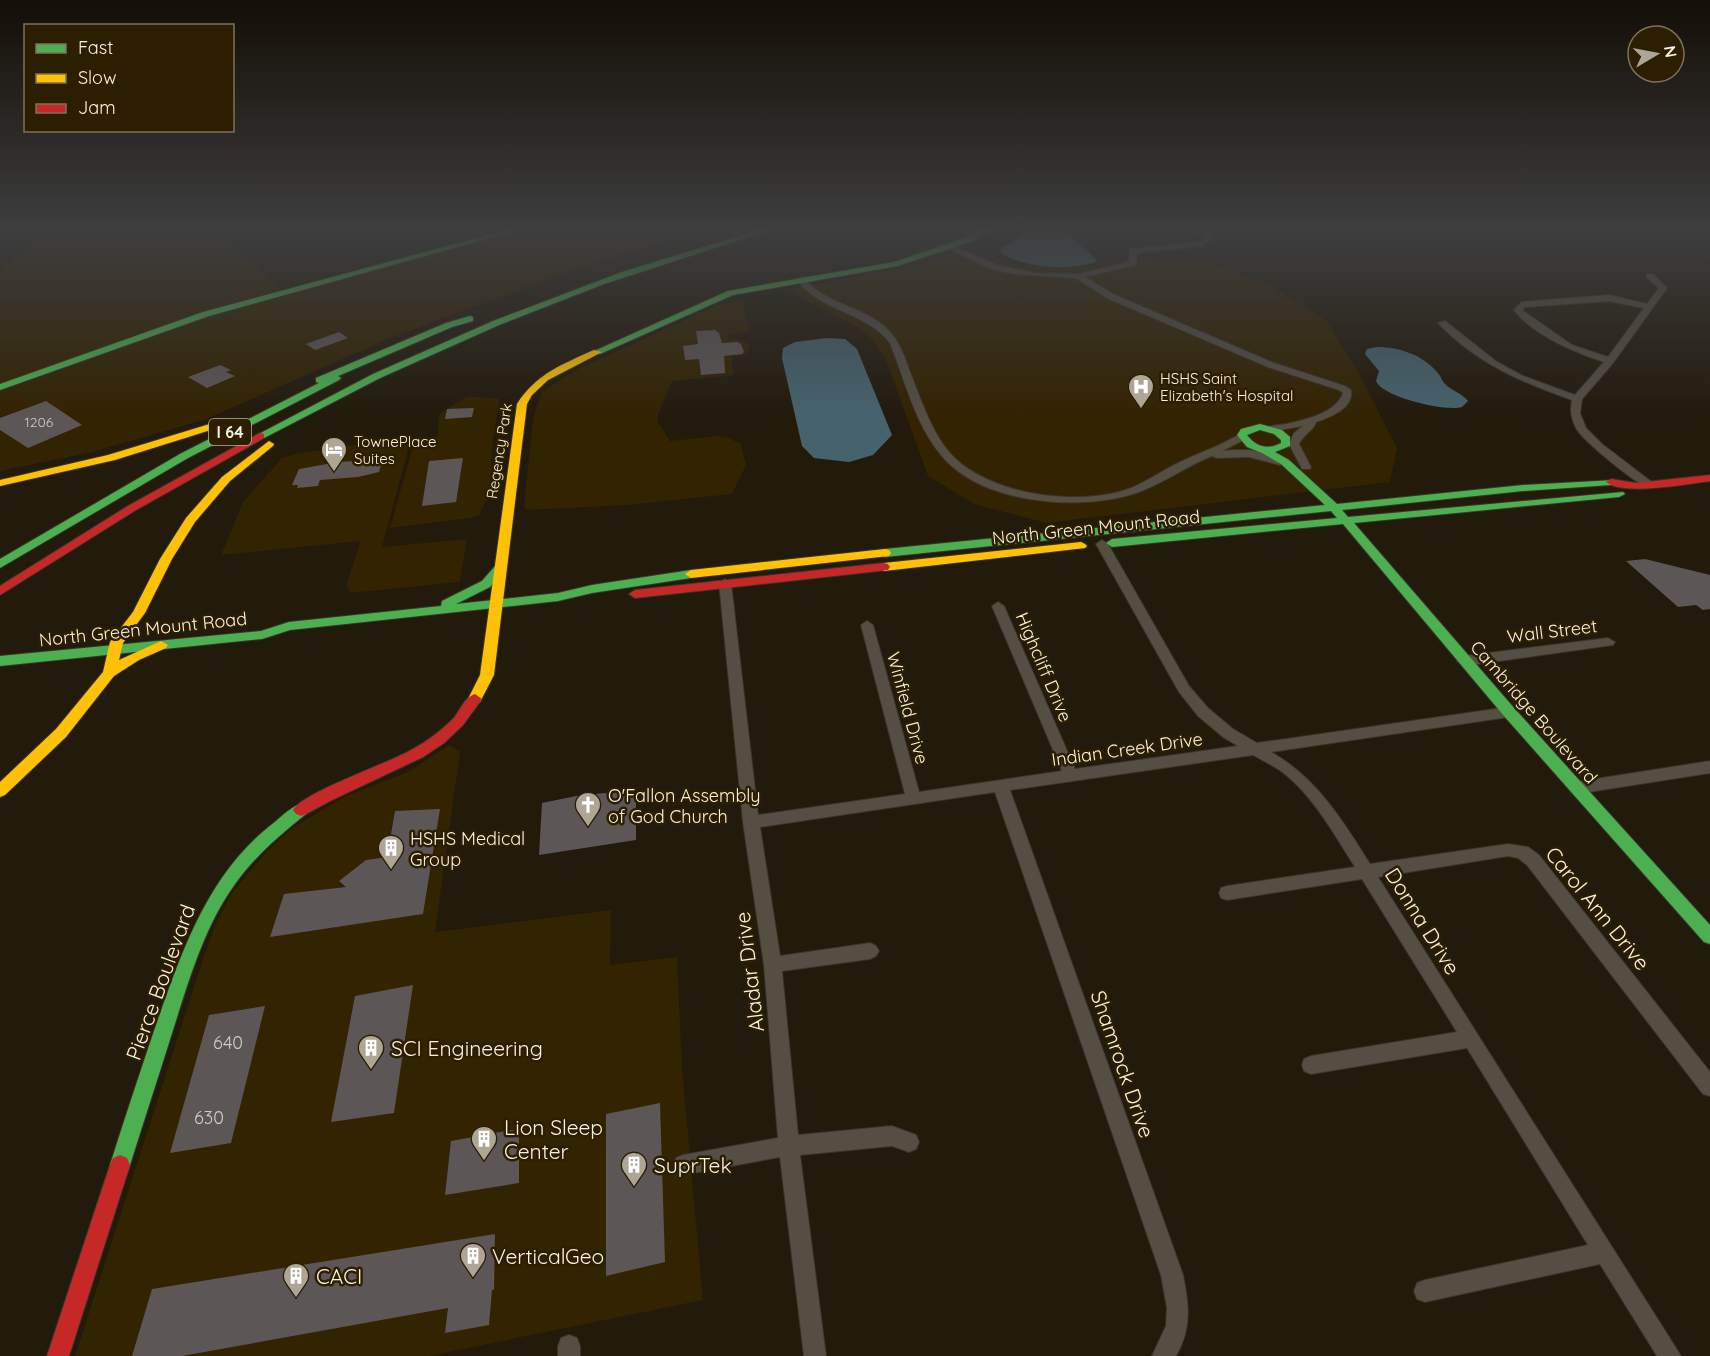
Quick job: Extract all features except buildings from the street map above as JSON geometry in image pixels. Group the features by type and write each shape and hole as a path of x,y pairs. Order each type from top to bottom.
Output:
{"main road":[{"path":"0,387 206,314 289,291"},
{"name":"I 64","path":"0,564 138,482 259,417 348,373 470,320 550,291"},
{"name":"I 64","path":"0,591 140,503 322,404 436,350 579,291"},
{"name":"Regency Park","path":"495,604 522,401 537,383 557,370 721,297 739,291"},
{"path":"0,483 111,458 187,436 416,339 470,320"},
{"path":"0,791 61,733 109,673 117,644 140,612 170,552 204,501 257,452 320,411 422,360 436,350"},
{"path":"1251,428 1269,429 1282,434 1301,468 1249,444 1242,437 1243,432 1251,428"},
{"path":"1261,449 1278,449 1285,443"},
{"name":"Cambridge Boulevard","path":"1301,468 1320,497 1334,507 1464,661 1710,937"},
{"name":"North Green Mount Road","path":"0,651 117,644 161,645 262,635 289,626 558,597 592,589 700,572 1552,486 1612,483 1643,485 1710,478"},
{"name":"North Green Mount Road","path":"558,597 591,599 1101,544 1624,493 1643,485"},
{"path":"425,612 474,592 486,584 500,568 509,584 519,593 540,599"},
{"name":"Pierce Boulevard","path":"58,1356 188,956 197,932 221,886 265,838 312,803 410,759 432,746 451,730 468,712 481,693 487,675 495,604"},
{"name":"North Green Mount Road","path":"0,661 266,623 289,626"},
{"path":"109,673 134,657 161,645"}],"street":[{"path":"812,291 852,315 864,318 885,330 894,343 939,447 964,471 991,484 1041,497 1100,498 1138,489 1242,437"},
{"path":"1103,291 1287,371 1348,392 1348,397 1338,406 1309,422 1285,443"},
{"path":"1643,485 1581,429 1575,413 1577,399 1610,361 1661,291"},
{"path":"1610,361 1569,347 1522,316 1518,310 1522,305 1589,298 1609,298 1650,307"},
{"path":"1442,323 1494,364 1512,374 1577,399"},
{"path":"1269,429 1309,422"},
{"path":"1301,468 1294,444 1298,435 1311,426 1309,422"},
{"path":"1209,454 1241,448 1261,449"},
{"path":"1209,454 1253,453 1301,468"},
{"name":"Donna Drive","path":"1101,544 1184,689 1211,719 1228,733 1287,768 1311,791 1335,822 1469,1039 1670,1356"},
{"name":"Aladar Drive","path":"725,583 751,822 772,965 789,1146 815,1356"},
{"name":"Highcliff Drive","path":"998,606 1071,776"},
{"name":"Winfield Drive","path":"867,625 914,800"},
{"name":"Wall Street","path":"1464,661 1608,642"},
{"name":"Indian Creek Drive","path":"751,822 1509,712"},
{"path":"1576,788 1710,767"},
{"name":"Shamrock Drive","path":"1001,787 1172,1275 1180,1316 1171,1344 1163,1356"},
{"name":"Carol Ann Drive","path":"1227,892 1508,850 1522,852 1533,860 1710,1087"},
{"path":"772,965 870,951"},
{"path":"1311,1065 1469,1039"},
{"path":"683,1165 789,1146 892,1136 909,1143"},
{"path":"1425,1291 1605,1252"}],"shaded area":[{"path":"0,291 278,291 142,332 0,385"},
{"path":"298,291 515,291 390,338 204,420 88,453 0,471 0,391 222,312"},
{"name":"HSHS Saint Elizabeth's Hospital","path":"789,291 1280,291 1326,320 1358,372 1397,448 1390,482 1046,523 974,504 928,476 886,360 871,338 859,328"},
{"path":"742,300 750,332 728,333 728,340 739,340 750,344 745,355 731,357 734,375 672,381 658,414 658,422 670,441 716,436 729,438 741,444 746,465 732,494 628,505 527,510 524,507 533,419 542,392 576,370 716,306"},
{"path":"468,396 500,399 493,438 489,494 479,515 471,518 390,528 415,439 438,436 439,414"},
{"path":"412,436 382,547 467,539 460,582 350,593 346,585 361,541 221,555 243,502 282,458"},
{"path":"449,745 460,752 435,932 611,910 610,965 677,957 682,1067 703,1300 429,1356 75,1356 204,956 216,923 231,894 266,852 292,828 346,796 410,771"}],"water":[{"path":"827,338 845,339 857,349 892,435 873,455 849,462 814,458 802,446 782,358 783,348 795,342"},
{"path":"1377,347 1402,350 1425,361 1445,384 1468,401 1462,407 1443,407 1415,402 1390,393 1376,381 1379,371 1365,354 1367,349"}],"traffic: fast":[{"path":"0,387 206,314 289,291"},
{"path":"260,436 376,376 496,323 576,291"},
{"path":"597,352 731,293 741,291"},
{"path":"319,380 449,325 470,319"},
{"path":"0,564 184,456 336,378"},
{"path":"1260,427 1278,432 1286,439 1286,444 1268,450 1251,445 1242,435 1245,431 1260,427"},
{"path":"1263,449 1285,462 1334,507 1509,712 1710,937"},
{"path":"885,553 1523,488 1611,482"},
{"path":"1112,543 1619,494"},
{"path":"446,604 486,584 500,568"},
{"path":"0,661 262,635 289,626 558,597 592,589 691,574"},
{"path":"120,1165 186,965 212,907 228,881 248,856 272,832 301,810"}],"traffic: slow":[{"path":"475,699 487,675 522,404 528,394 545,378 597,352"},
{"path":"0,483 111,458 213,426"},
{"path":"0,791 61,733 109,673 117,642 139,613 166,559 190,520 226,479 269,444"},
{"path":"884,567 1081,546"},
{"path":"691,574 885,553"},
{"path":"109,673 134,657 161,645"}],"traffic: jam":[{"path":"0,591 132,508 260,436"},
{"path":"1611,482 1636,486 1710,478"},
{"path":"635,594 884,567"},
{"path":"301,810 348,785 418,753 458,722 475,699"},
{"path":"58,1356 120,1165"}],"place":[{"name":"HSHS Saint Elizabeth's Hospital","path":"1141,410"},
{"name":"TownePlace Suites","path":"334,473"},
{"name":"O'Fallon Assembly of God Church","path":"588,828"},
{"name":"HSHS Medical Group","path":"391,871"},
{"name":"SCI Engineering","path":"371,1071"},
{"name":"Lion Sleep Center","path":"484,1162"},
{"name":"SuprTek","path":"634,1188"},
{"name":"VerticalGeo","path":"473,1279"},
{"name":"CACI","path":"296,1299"}]}
